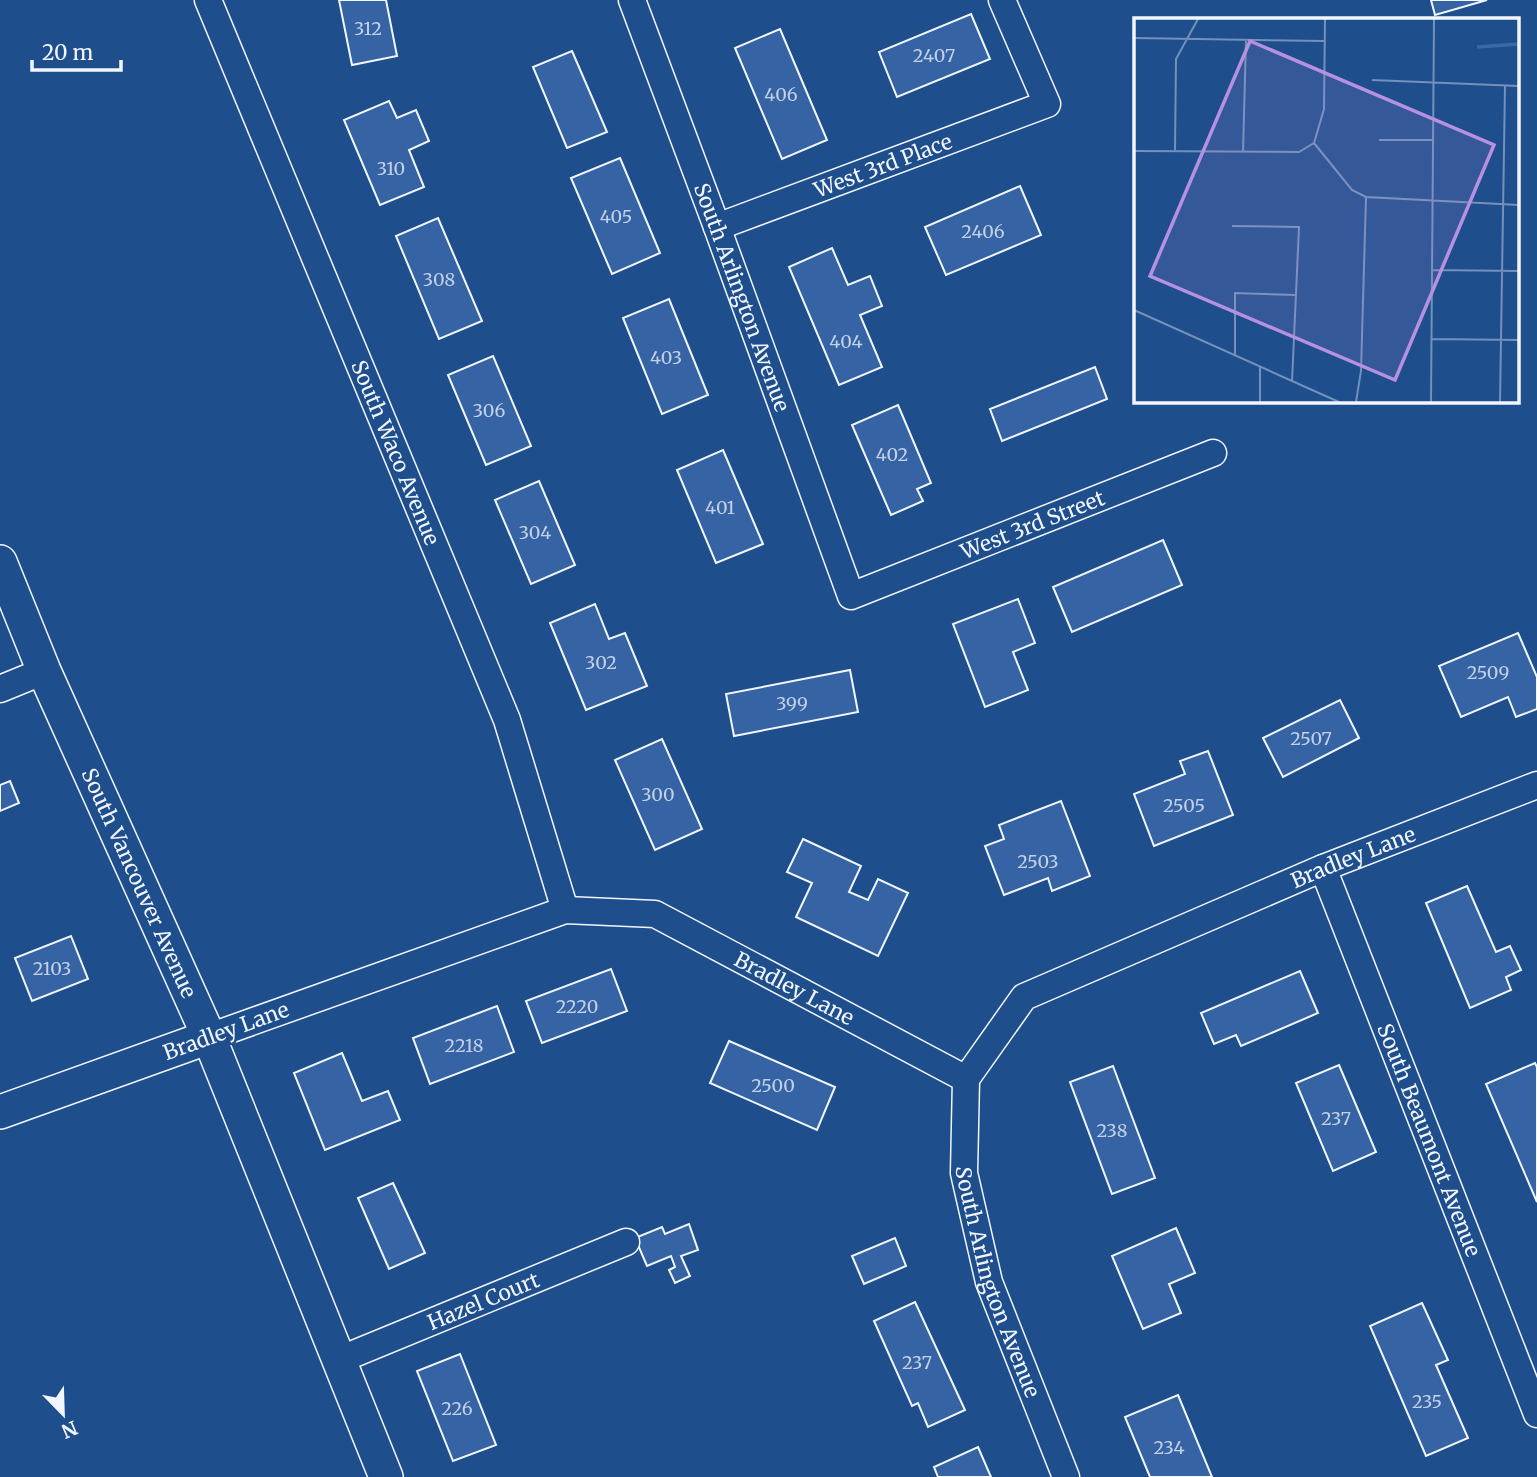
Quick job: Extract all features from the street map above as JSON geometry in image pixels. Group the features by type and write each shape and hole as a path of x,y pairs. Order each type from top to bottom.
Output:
{"street":[{"name":"South Waco Avenue","path":"208,0 507,720 565,910"},
{"name":"South Arlington Avenue","path":"632,0 718,227 851,596"},
{"name":"West 3rd Place","path":"718,227 1047,104 1002,0"},
{"name":"West 3rd Street","path":"851,596 1213,453"},
{"name":"South Vancouver Avenue","path":"0,562 44,671 209,1037 386,1477"},
{"path":"0,689 44,671"},
{"name":"Bradley Lane","path":"0,1112 565,910 655,914 966,1079 1024,997 1323,868 1537,785"},
{"name":"South Beaumont Avenue","path":"1323,868 1537,1414"},
{"name":"South Arlington Avenue","path":"966,1079 964,1173 989,1282 1066,1477"},
{"name":"Hazel Court","path":"339,1360 626,1242"}],"building":[{"path":"339,0 386,0 397,56 352,65"},
{"path":"1431,0 1487,0 1435,15"},
{"path":"971,14 990,59 897,97 879,52"},
{"path":"780,29 827,140 782,159 735,48"},
{"path":"572,51 607,132 567,148 533,67"},
{"path":"389,101 397,118 416,110 429,141 409,150 424,187 380,205 344,120"},
{"path":"620,158 660,253 612,274 571,178"},
{"path":"1020,186 1041,235 946,275 925,227"},
{"path":"438,218 482,321 439,339 396,236"},
{"path":"832,248 848,285 870,276 882,306 860,315 882,367 839,385 789,267"},
{"path":"669,299 708,395 662,414 623,318"},
{"path":"493,356 531,446 486,465 448,375"},
{"path":"1095,367 1107,399 1002,441 990,409"},
{"path":"898,405 931,483 917,489 923,501 891,515 852,425"},
{"path":"723,450 763,544 716,563 677,470"},
{"path":"539,481 575,565 531,584 495,500"},
{"path":"1163,540 1182,585 1072,632 1053,587"},
{"path":"1018,599 1035,643 1013,652 1028,690 985,707 953,624"},
{"path":"595,604 609,639 625,633 647,686 586,710 550,623"},
{"path":"1518,633 1537,677 1537,709 1516,717 1508,697 1461,717 1439,666"},
{"path":"850,670 858,712 734,736 726,694"},
{"path":"1340,700 1359,738 1283,777 1263,738"},
{"path":"662,739 702,829 655,850 615,760"},
{"path":"1208,751 1233,815 1154,846 1134,794 1185,774 1180,761"},
{"path":"10,781 19,803 0,811 0,785"},
{"path":"1061,801 1090,876 1052,891 1048,878 1004,895 985,846 1004,839 999,825"},
{"path":"803,839 861,866 849,892 868,900 878,879 908,893 878,956 796,917 812,883 787,872"},
{"path":"1467,886 1496,952 1510,946 1521,970 1506,977 1511,990 1470,1008 1426,903"},
{"path":"71,936 88,979 32,1001 15,958"},
{"path":"611,969 627,1011 542,1043 526,1001"},
{"path":"1300,971 1318,1013 1241,1046 1236,1035 1214,1044 1201,1013"},
{"path":"497,1006 514,1052 430,1084 413,1038"},
{"path":"729,1041 835,1087 817,1130 710,1083"},
{"path":"342,1053 362,1101 388,1091 400,1120 325,1150 294,1073"},
{"path":"1535,1063 1537,1067 1537,1202 1486,1084"},
{"path":"1339,1065 1376,1152 1333,1171 1296,1083"},
{"path":"1113,1066 1155,1178 1112,1194 1070,1082"},
{"path":"393,1183 425,1253 389,1269 358,1198"},
{"path":"689,1224 698,1250 681,1256 690,1276 675,1283 669,1270 675,1267 671,1256 647,1266 635,1238 662,1227 665,1234"},
{"path":"1176,1228 1195,1273 1169,1284 1181,1313 1143,1329 1112,1256"},
{"path":"895,1238 906,1266 864,1284 852,1256"},
{"path":"915,1302 965,1410 928,1427 918,1403 912,1406 874,1321"},
{"path":"1422,1303 1448,1360 1436,1365 1468,1438 1426,1456 1370,1326"},
{"path":"460,1354 496,1445 453,1461 417,1371"},
{"path":"1178,1395 1212,1477 1150,1477 1125,1417"},
{"path":"978,1447 991,1477 938,1477 934,1467"}]}
